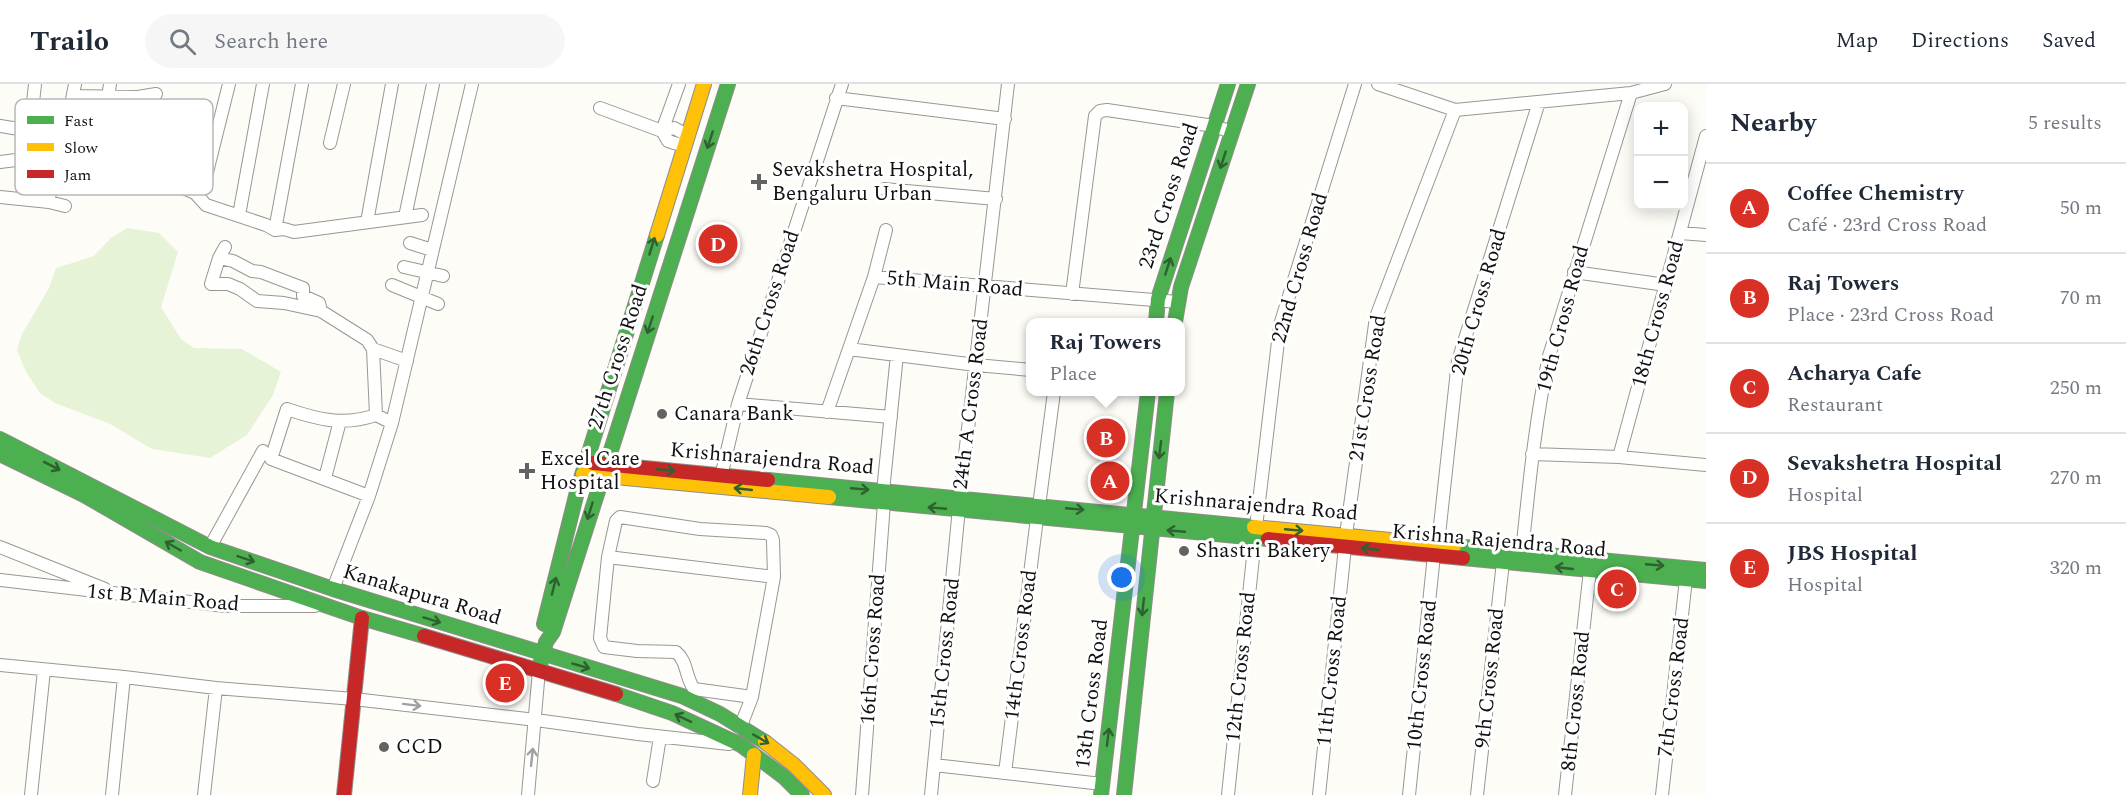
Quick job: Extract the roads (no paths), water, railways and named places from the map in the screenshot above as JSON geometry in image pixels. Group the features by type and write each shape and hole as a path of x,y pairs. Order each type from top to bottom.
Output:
{"main road":[{"name":"27th Cross Road","path":"539,670 544,648 543,630 585,468 704,84"},
{"name":"27th Cross Road","path":"544,648 553,632 728,84"},
{"name":"23rd Cross Road","path":"1156,318 1158,299 1228,84"},
{"name":"23rd Cross Road","path":"1176,318 1178,302 1248,84"},
{"path":"1134,521 1148,396"},
{"path":"1151,522 1167,396"},
{"name":"Kanakapura Road","path":"0,439 210,547 333,589 544,648 682,696 769,744 787,758 824,795"},
{"name":"Kanakapura Road","path":"0,454 84,495 201,562 362,618 648,704 741,745 784,777 802,795"},
{"name":"Krishnarajendra Road","path":"585,468 1151,522"},
{"name":"13th Cross Road","path":"1102,790 1134,521"},
{"name":"Krishna Rajendra Road","path":"1151,522 1436,550 1503,562 1706,581"},
{"name":"13th Cross Road","path":"1124,795 1151,522"},
{"path":"1436,550 1522,552 1706,570"},
{"path":"344,795 362,618"},
{"path":"750,795 754,755"}],"street":[{"path":"33,99 35,84"},
{"path":"108,98 110,84"},
{"path":"213,148 229,84"},
{"path":"239,215 263,84"},
{"path":"275,230 302,84"},
{"path":"330,143 344,84"},
{"path":"367,222 392,84"},
{"path":"405,217 433,84"},
{"path":"333,589 369,496 392,423 472,84"},
{"path":"662,132 679,84"},
{"name":"26th Cross Road","path":"720,481 738,404 842,84"},
{"name":"24th A Cross Road","path":"960,504 1008,84"},
{"name":"22nd Cross Road","path":"1256,532 1280,325 1355,84"},
{"path":"1378,84 1455,110 1631,93 1665,84"},
{"path":"74,90 108,98 156,94"},
{"name":"19th Cross Road","path":"1522,552 1532,454 1549,356 1631,93"},
{"path":"836,98 1005,119"},
{"name":"20th Cross Road","path":"1436,550 1458,361 1539,102"},
{"path":"600,108 662,132 668,141 685,140"},
{"path":"1072,294 1095,116 1100,111 1107,110 1214,126 1232,132"},
{"name":"21st Cross Road","path":"1346,541 1376,317 1455,110"},
{"path":"0,126 15,128"},
{"name":"18th Cross Road","path":"1618,456 1706,136"},
{"path":"0,162 15,160"},
{"path":"884,189 996,199"},
{"path":"49,202 50,195"},
{"path":"197,195 206,205 239,215 275,230 284,229 294,232 422,215"},
{"path":"0,197 65,206"},
{"path":"874,277 886,230"},
{"path":"1680,233 1706,235"},
{"path":"410,243 432,250"},
{"path":"321,311 318,303 303,297 303,288 261,272 252,271 222,253 211,284 228,284 257,301 284,303 321,311 367,340 373,349 376,415"},
{"path":"404,267 443,276"},
{"path":"1574,272 1666,285"},
{"name":"5th Main Road","path":"827,412 874,277 1178,302"},
{"path":"392,285 438,304"},
{"path":"373,349 407,361"},
{"path":"849,349 1026,370"},
{"name":"16th Cross Road","path":"862,795 897,355"},
{"name":"14th Cross Road","path":"1005,773 1053,396"},
{"path":"738,404 891,417"},
{"path":"369,496 271,459 287,409 307,416 351,422 376,415 392,423"},
{"path":"325,478 340,421"},
{"path":"210,547 263,451"},
{"path":"1532,454 1618,456 1706,465"},
{"name":"15th Cross Road","path":"931,795 960,504"},
{"path":"740,728 752,697 774,577 771,535 700,529 620,517 616,521 608,557 600,639 604,647 676,652 687,668 694,689 752,697"},
{"name":"12th Cross Road","path":"1228,795 1256,532"},
{"name":"11th Cross Road","path":"1319,795 1346,541"},
{"path":"0,547 119,594"},
{"name":"10th Cross Road","path":"1409,795 1436,550"},
{"path":"608,557 774,577"},
{"name":"9th Cross Road","path":"1477,795 1503,562"},
{"name":"8th Cross Road","path":"1565,795 1590,570"},
{"name":"7th Cross Road","path":"1662,795 1686,579"},
{"name":"1st B Main Road","path":"0,580 225,606 326,606"},
{"path":"0,665 216,688 354,699 741,745"},
{"path":"31,795 44,670"},
{"path":"528,795 539,670"},
{"path":"112,795 124,677"},
{"path":"204,795 216,688"},
{"path":"653,781 660,737"},
{"path":"934,765 1005,773 1102,790"}],"place":[{"name":"Sevakshetra Hospital, Bengaluru Urban","path":"759,182"},
{"name":"Sevakshetra Hospital","path":"718,244"},
{"name":"Canara Bank","path":"662,414"},
{"name":"Raj Towers","path":"1106,438"},
{"name":"Excel Care Hospital","path":"527,471"},
{"name":"Coffee Chemistry","path":"1110,481"},
{"name":"Shastri Bakery","path":"1184,551"},
{"name":"Acharya Cafe","path":"1617,589"},
{"name":"JBS Hospital","path":"505,683"},
{"name":"CCD","path":"384,747"}]}
